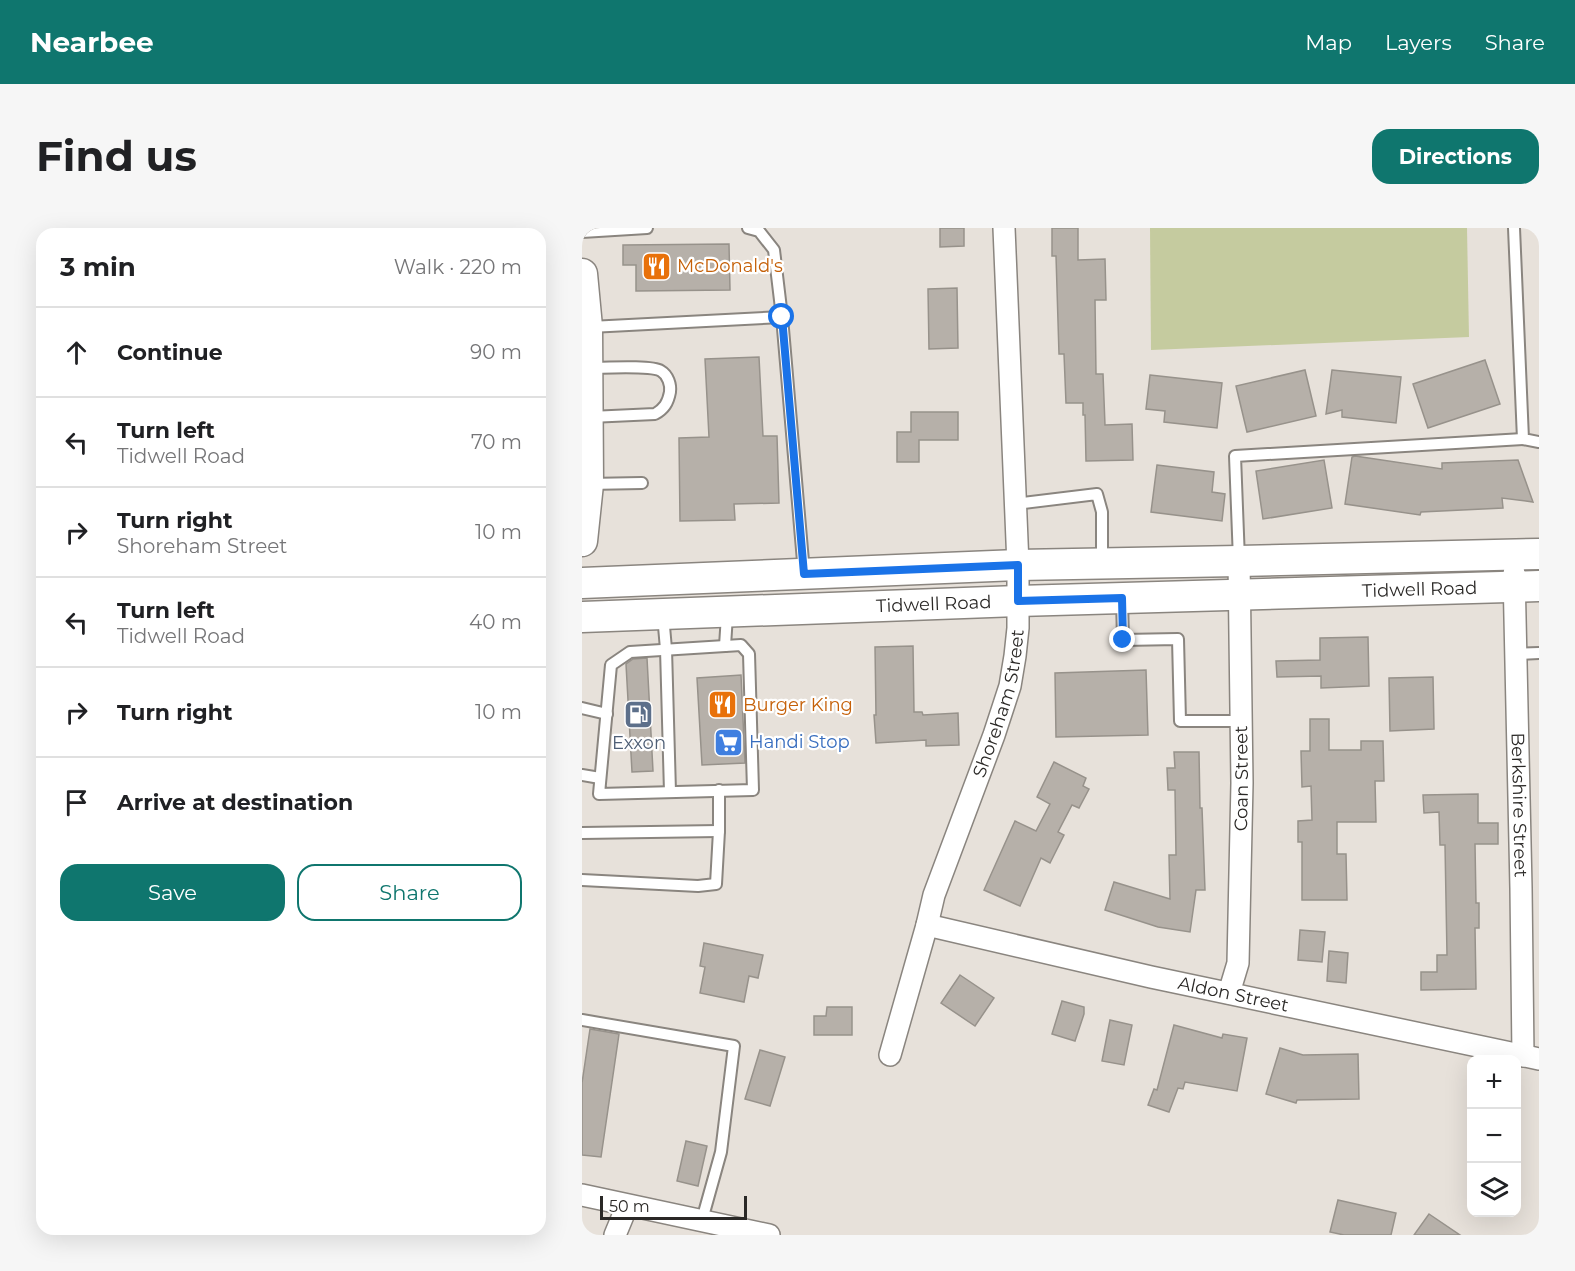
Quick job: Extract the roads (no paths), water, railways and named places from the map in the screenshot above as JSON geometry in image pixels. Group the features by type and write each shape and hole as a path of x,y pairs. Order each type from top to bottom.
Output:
{"main road":[{"path":"582,274 587,327 588,484 582,541"},
{"name":"Tidwell Road","path":"582,583 1018,565 1526,554"},
{"name":"Tidwell Road","path":"582,617 1526,586"}],"street":[{"name":"Shoreham Street","path":"890,1055 934,894 1010,686 1015,656 1018,628 1018,565 1004,228"},
{"name":"Berkshire Street","path":"1526,554 1526,586 1515,654 1521,888 1531,1057"},
{"name":"Coan Street","path":"1229,993 1238,963 1242,783 1239,561"},
{"name":"Aldon Street","path":"927,925 1151,977 1531,1057"},
{"path":"582,1196 769,1235"},
{"path":"615,1235 627,1206"}],"lane":[{"path":"582,232 647,228"},
{"path":"748,228 759,231 774,250 804,574"},
{"path":"1514,228 1523,439"},
{"path":"587,327 782,317"},
{"path":"587,368 661,370 667,376 670,387 669,398 664,409 655,414 587,417"},
{"path":"1239,561 1235,456 1523,439 1539,442"},
{"path":"588,484 642,483"},
{"path":"1015,504 1097,494 1102,512 1102,564"},
{"path":"1122,598 1123,640 1178,639 1180,722 1242,721"},
{"path":"725,646 727,612"},
{"path":"663,614 670,792"},
{"path":"741,645 749,654 753,790 598,794 611,665 630,652 666,650 741,645"},
{"path":"1515,654 1539,653"},
{"path":"582,708 607,714"},
{"path":"582,775 600,778"},
{"path":"582,880 698,886 716,884 719,790"},
{"path":"582,833 719,831"},
{"path":"582,1020 734,1046 721,1152 702,1220"}],"place":[{"name":"McDonald's","path":"656,266"},
{"name":"Burger King","path":"722,705"},
{"name":"Exxon","path":"639,714"},
{"name":"Handi Stop","path":"728,742"}]}
